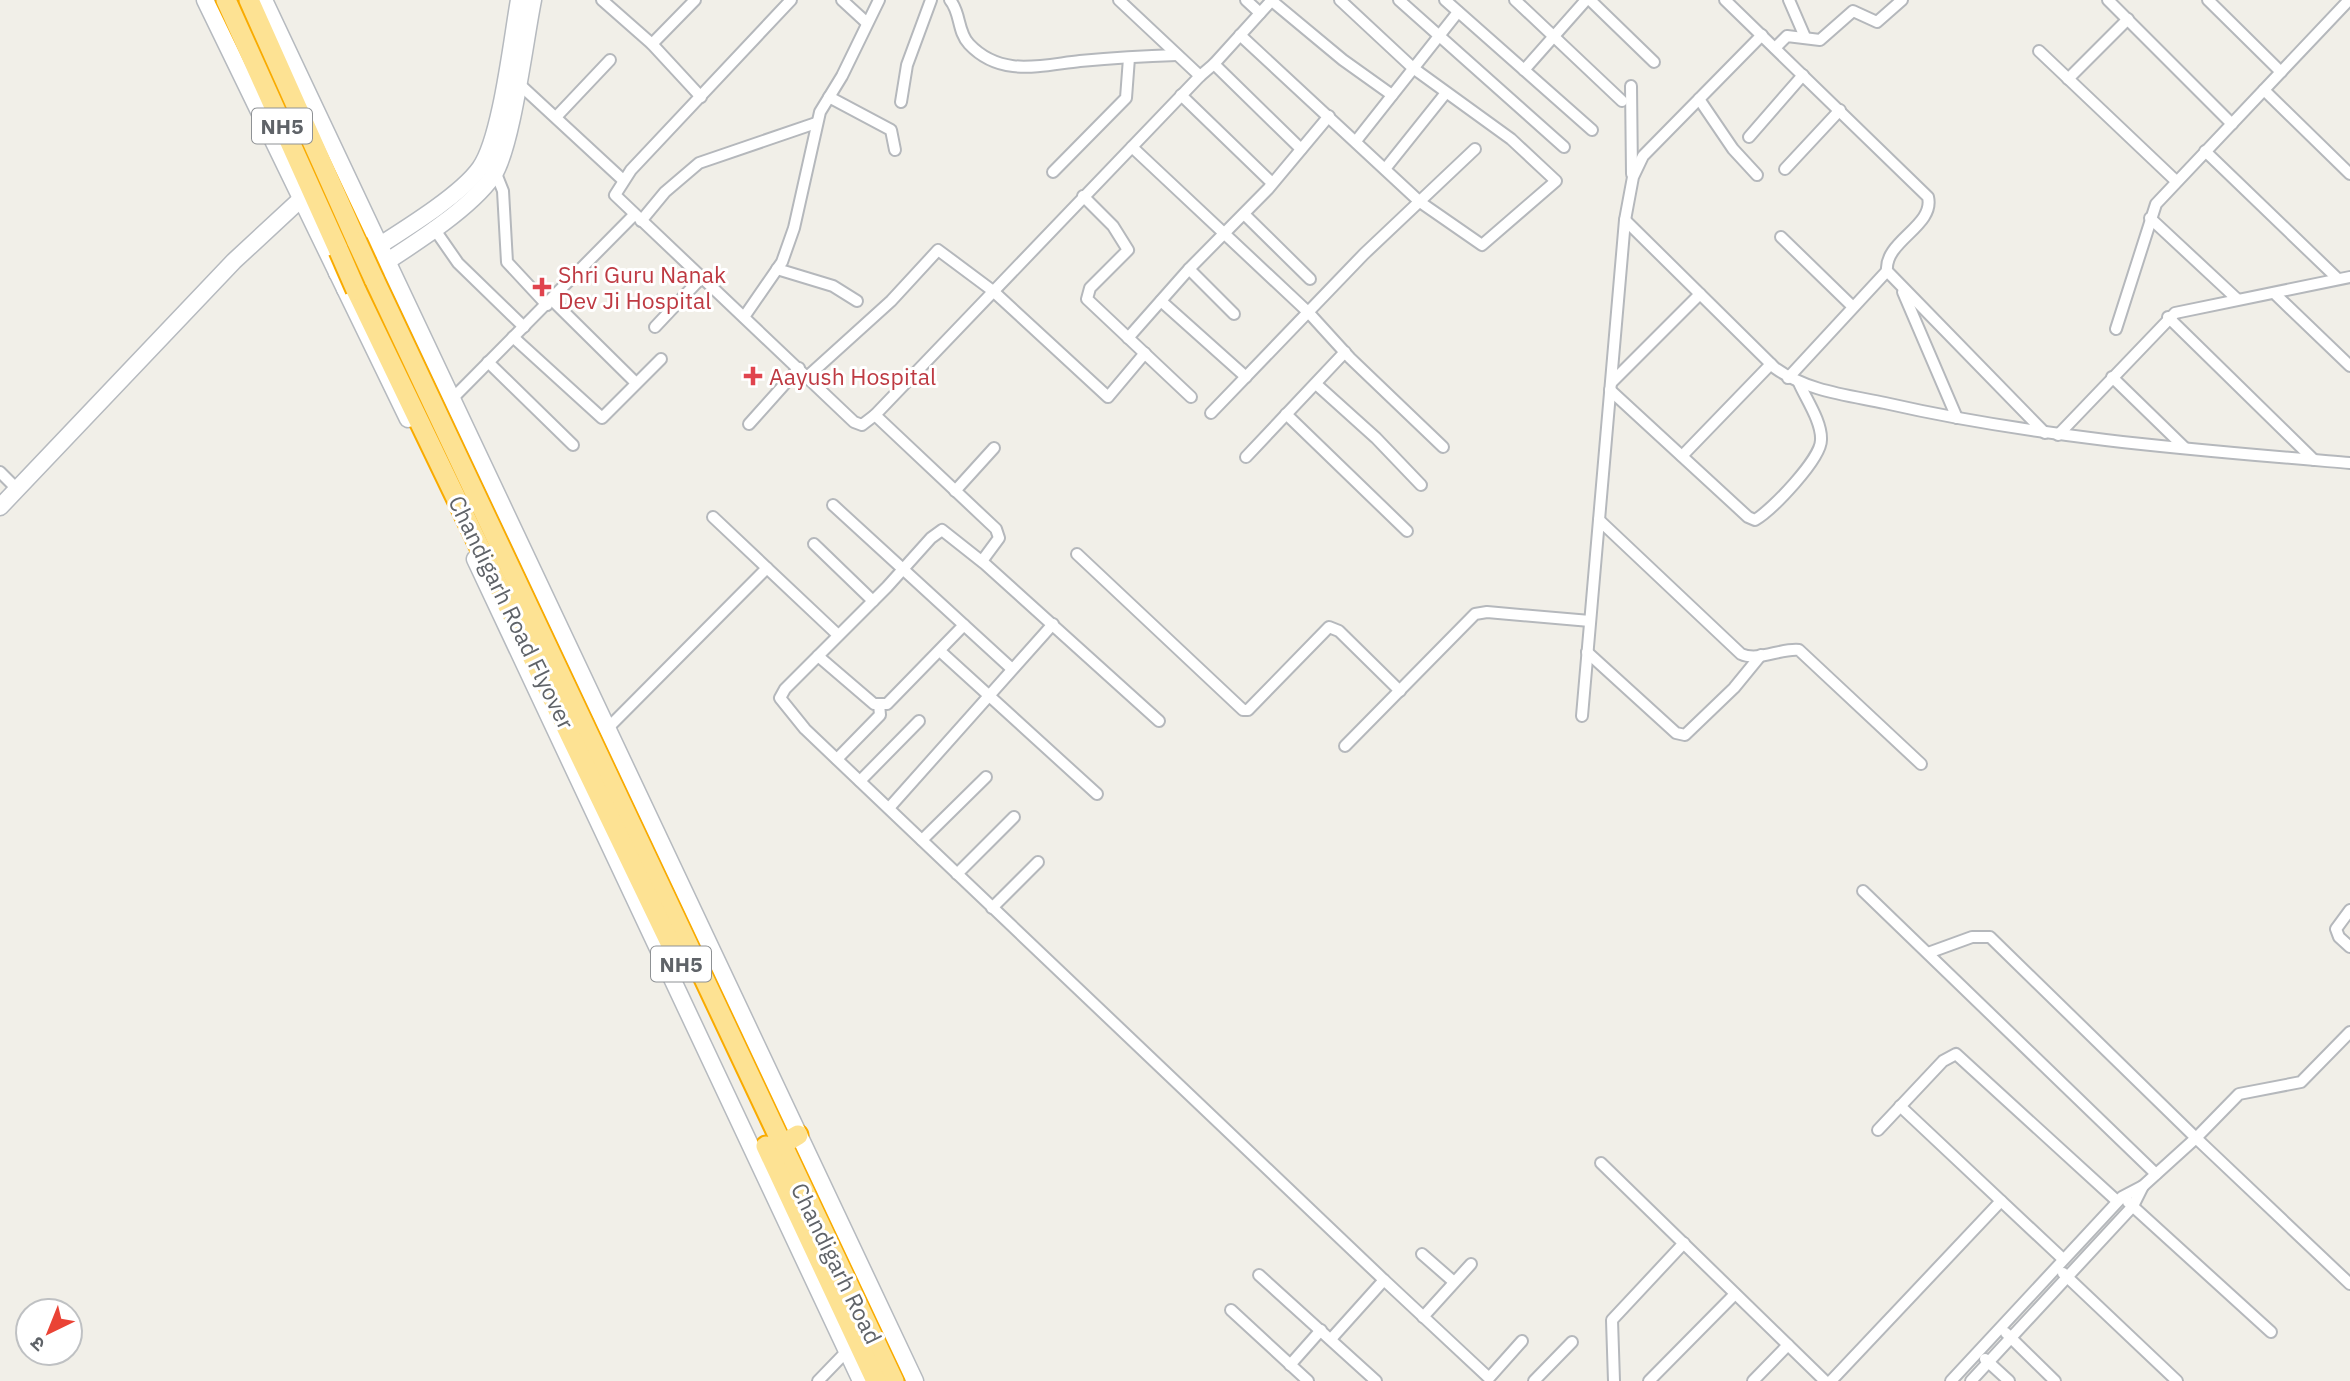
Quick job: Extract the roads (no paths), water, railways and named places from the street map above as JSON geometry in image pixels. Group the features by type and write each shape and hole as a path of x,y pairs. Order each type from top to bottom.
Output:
{"highway":[{"name":"Chandigarh Road Flyover","path":"226,0 404,396 569,729 792,1201 796,1226"},
{"name":"Chandigarh Road Flyover","path":"249,0 424,388 587,727 780,1145"},
{"path":"780,1145 798,1135"},
{"name":"Chandigarh Road","path":"780,1145 894,1381"},
{"name":"NH5","path":"796,1226 876,1381"}],"main road":[{"path":"205,0 429,460 562,748 796,1226 861,1381"},
{"path":"264,0 915,1381"},
{"path":"337,273 454,193 480,168 492,142 519,0"},
{"path":"345,289 433,228 480,190 495,171 504,147 533,0"},
{"path":"0,507 234,261 302,198"}],"street":[{"path":"602,0 652,44 701,97"},
{"path":"652,44 695,0"},
{"path":"842,0 867,23"},
{"path":"744,317 777,269 794,228 816,123 879,0"},
{"path":"901,102 907,65 931,0"},
{"path":"950,0 956,8 967,42 981,53 1009,65 1042,68 1077,61 1177,55"},
{"path":"1119,0 1200,76"},
{"path":"1246,0 1260,13"},
{"path":"788,1 623,180 615,195 858,424 875,415 1031,255 1083,196 1214,64 1272,0 1343,60 1392,95"},
{"path":"1240,35 1420,202 1482,245 1556,181 1511,139 1413,68 1340,0"},
{"path":"1399,0 1564,147"},
{"path":"1446,0 1592,130"},
{"path":"1515,0 1622,101"},
{"path":"1524,70 1588,0 1654,62"},
{"path":"1725,0 1923,190 1929,202 1926,212 1892,253 1887,271 1852,306 1794,380"},
{"path":"1788,0 1805,37"},
{"path":"1775,48 1787,36 1820,40 1853,11 1877,22 1902,0"},
{"path":"2108,0 2232,124"},
{"path":"2208,0 2281,72"},
{"path":"2116,329 2156,204 2344,2"},
{"path":"1356,141 1458,12"},
{"path":"2068,79 2127,19"},
{"path":"1632,181 1652,145 1762,36"},
{"path":"2039,51 2176,181"},
{"path":"1054,172 1126,98 1129,58"},
{"path":"556,116 610,60"},
{"path":"1214,64 1301,149"},
{"path":"1749,137 1803,75"},
{"path":"517,82 623,180"},
{"path":"1582,716 1625,220 1632,181 1631,86"},
{"path":"2264,90 2350,174"},
{"path":"1385,169 1446,94"},
{"path":"1181,95 1272,183"},
{"path":"829,97 891,130 895,150"},
{"path":"1699,99 1733,149 1757,175"},
{"path":"1785,169 1840,110"},
{"path":"1128,338 1244,214 1329,116"},
{"path":"452,399 513,337 699,163 816,123"},
{"path":"1132,146 1309,313 1345,352 1443,447"},
{"path":"1211,413 1364,254 1475,149"},
{"path":"2205,151 2338,279"},
{"path":"495,171 503,191 507,262 636,383"},
{"path":"1083,196 1113,226 1128,250 1090,288 1087,299 1191,397"},
{"path":"1244,214 1310,279"},
{"path":"2150,218 2238,299"},
{"path":"1625,220 1771,364 1794,380 1957,418 2058,435 2350,463"},
{"path":"433,228 458,263 524,327"},
{"path":"1781,237 1852,306"},
{"path":"749,424 803,373 891,301 938,250 993,292 1108,397 1145,353"},
{"path":"777,269 841,289 857,301"},
{"path":"1189,270 1234,314"},
{"path":"1887,271 2045,433"},
{"path":"2058,435 2168,317 2184,309 2350,276"},
{"path":"655,327 702,277"},
{"path":"1899,284 1957,418"},
{"path":"2274,293 2350,366"},
{"path":"1611,386 1700,294"},
{"path":"1161,301 1247,377"},
{"path":"2168,317 2314,460"},
{"path":"513,337 599,417 604,416 661,359"},
{"path":"1245,457 1345,352"},
{"path":"488,362 573,445"},
{"path":"1682,456 1771,364"},
{"path":"2112,377 2185,448"},
{"path":"1611,386 1748,517 1758,519 1813,461 1820,447 1821,433 1794,380"},
{"path":"1316,384 1376,438 1421,485"},
{"path":"1286,414 1407,531"},
{"path":"875,415 999,532 999,538 982,561"},
{"path":"955,491 994,448"},
{"path":"0,472 17,489"},
{"path":"833,505 1012,669"},
{"path":"713,516 838,635"},
{"path":"1599,520 1741,654 1761,656 1789,649 1799,650 1812,659 1921,764"},
{"path":"1159,721 982,561 942,530 936,532 780,698 805,729 1491,1379 1522,1341"},
{"path":"814,544 873,601"},
{"path":"1077,554 1243,710 1248,710 1329,627 1339,631 1400,691"},
{"path":"607,729 767,568"},
{"path":"1345,746 1475,614 1487,612 1590,621"},
{"path":"889,808 1053,624"},
{"path":"818,656 874,704 887,704 941,652 964,625"},
{"path":"941,652 1097,794"},
{"path":"1587,652 1676,733 1685,735 1734,688 1761,656"},
{"path":"837,759 880,715 879,704"},
{"path":"860,780 919,721"},
{"path":"922,840 986,777"},
{"path":"957,874 1014,817"},
{"path":"992,908 1038,862"},
{"path":"1863,891 2156,1174"},
{"path":"2350,910 2336,929 2339,937 2350,947"},
{"path":"1928,953 1972,937 1990,937 2350,1284"},
{"path":"1951,1381 2120,1199 2143,1186 2196,1138 2232,1098 2301,1082 2348,1038"},
{"path":"1878,1129 1943,1060 1959,1055 2120,1199 2133,1206 2271,1332"},
{"path":"1900,1106 2001,1201 2059,1263 2066,1276 2177,1381"},
{"path":"1601,1163 1825,1381"},
{"path":"1971,1381 2133,1206 2143,1186"},
{"path":"1830,1381 2001,1201"},
{"path":"1614,1381 1612,1320 1684,1243"},
{"path":"1422,1254 1454,1282"},
{"path":"1423,1317 1471,1264"},
{"path":"1259,1275 1376,1381"},
{"path":"1331,1339 1384,1280"},
{"path":"1650,1381 1735,1294"},
{"path":"1231,1310 1308,1381"},
{"path":"1290,1365 1321,1329"},
{"path":"2001,1329 2055,1381"},
{"path":"1534,1381 1572,1342"},
{"path":"1753,1381 1788,1345"},
{"path":"818,1381 847,1351"},
{"path":"1979,1353 2009,1381"}],"place":[{"name":"Shri Guru Nanak Dev Ji Hospital","path":"542,287"},
{"name":"Aayush Hospital","path":"753,376"}]}
